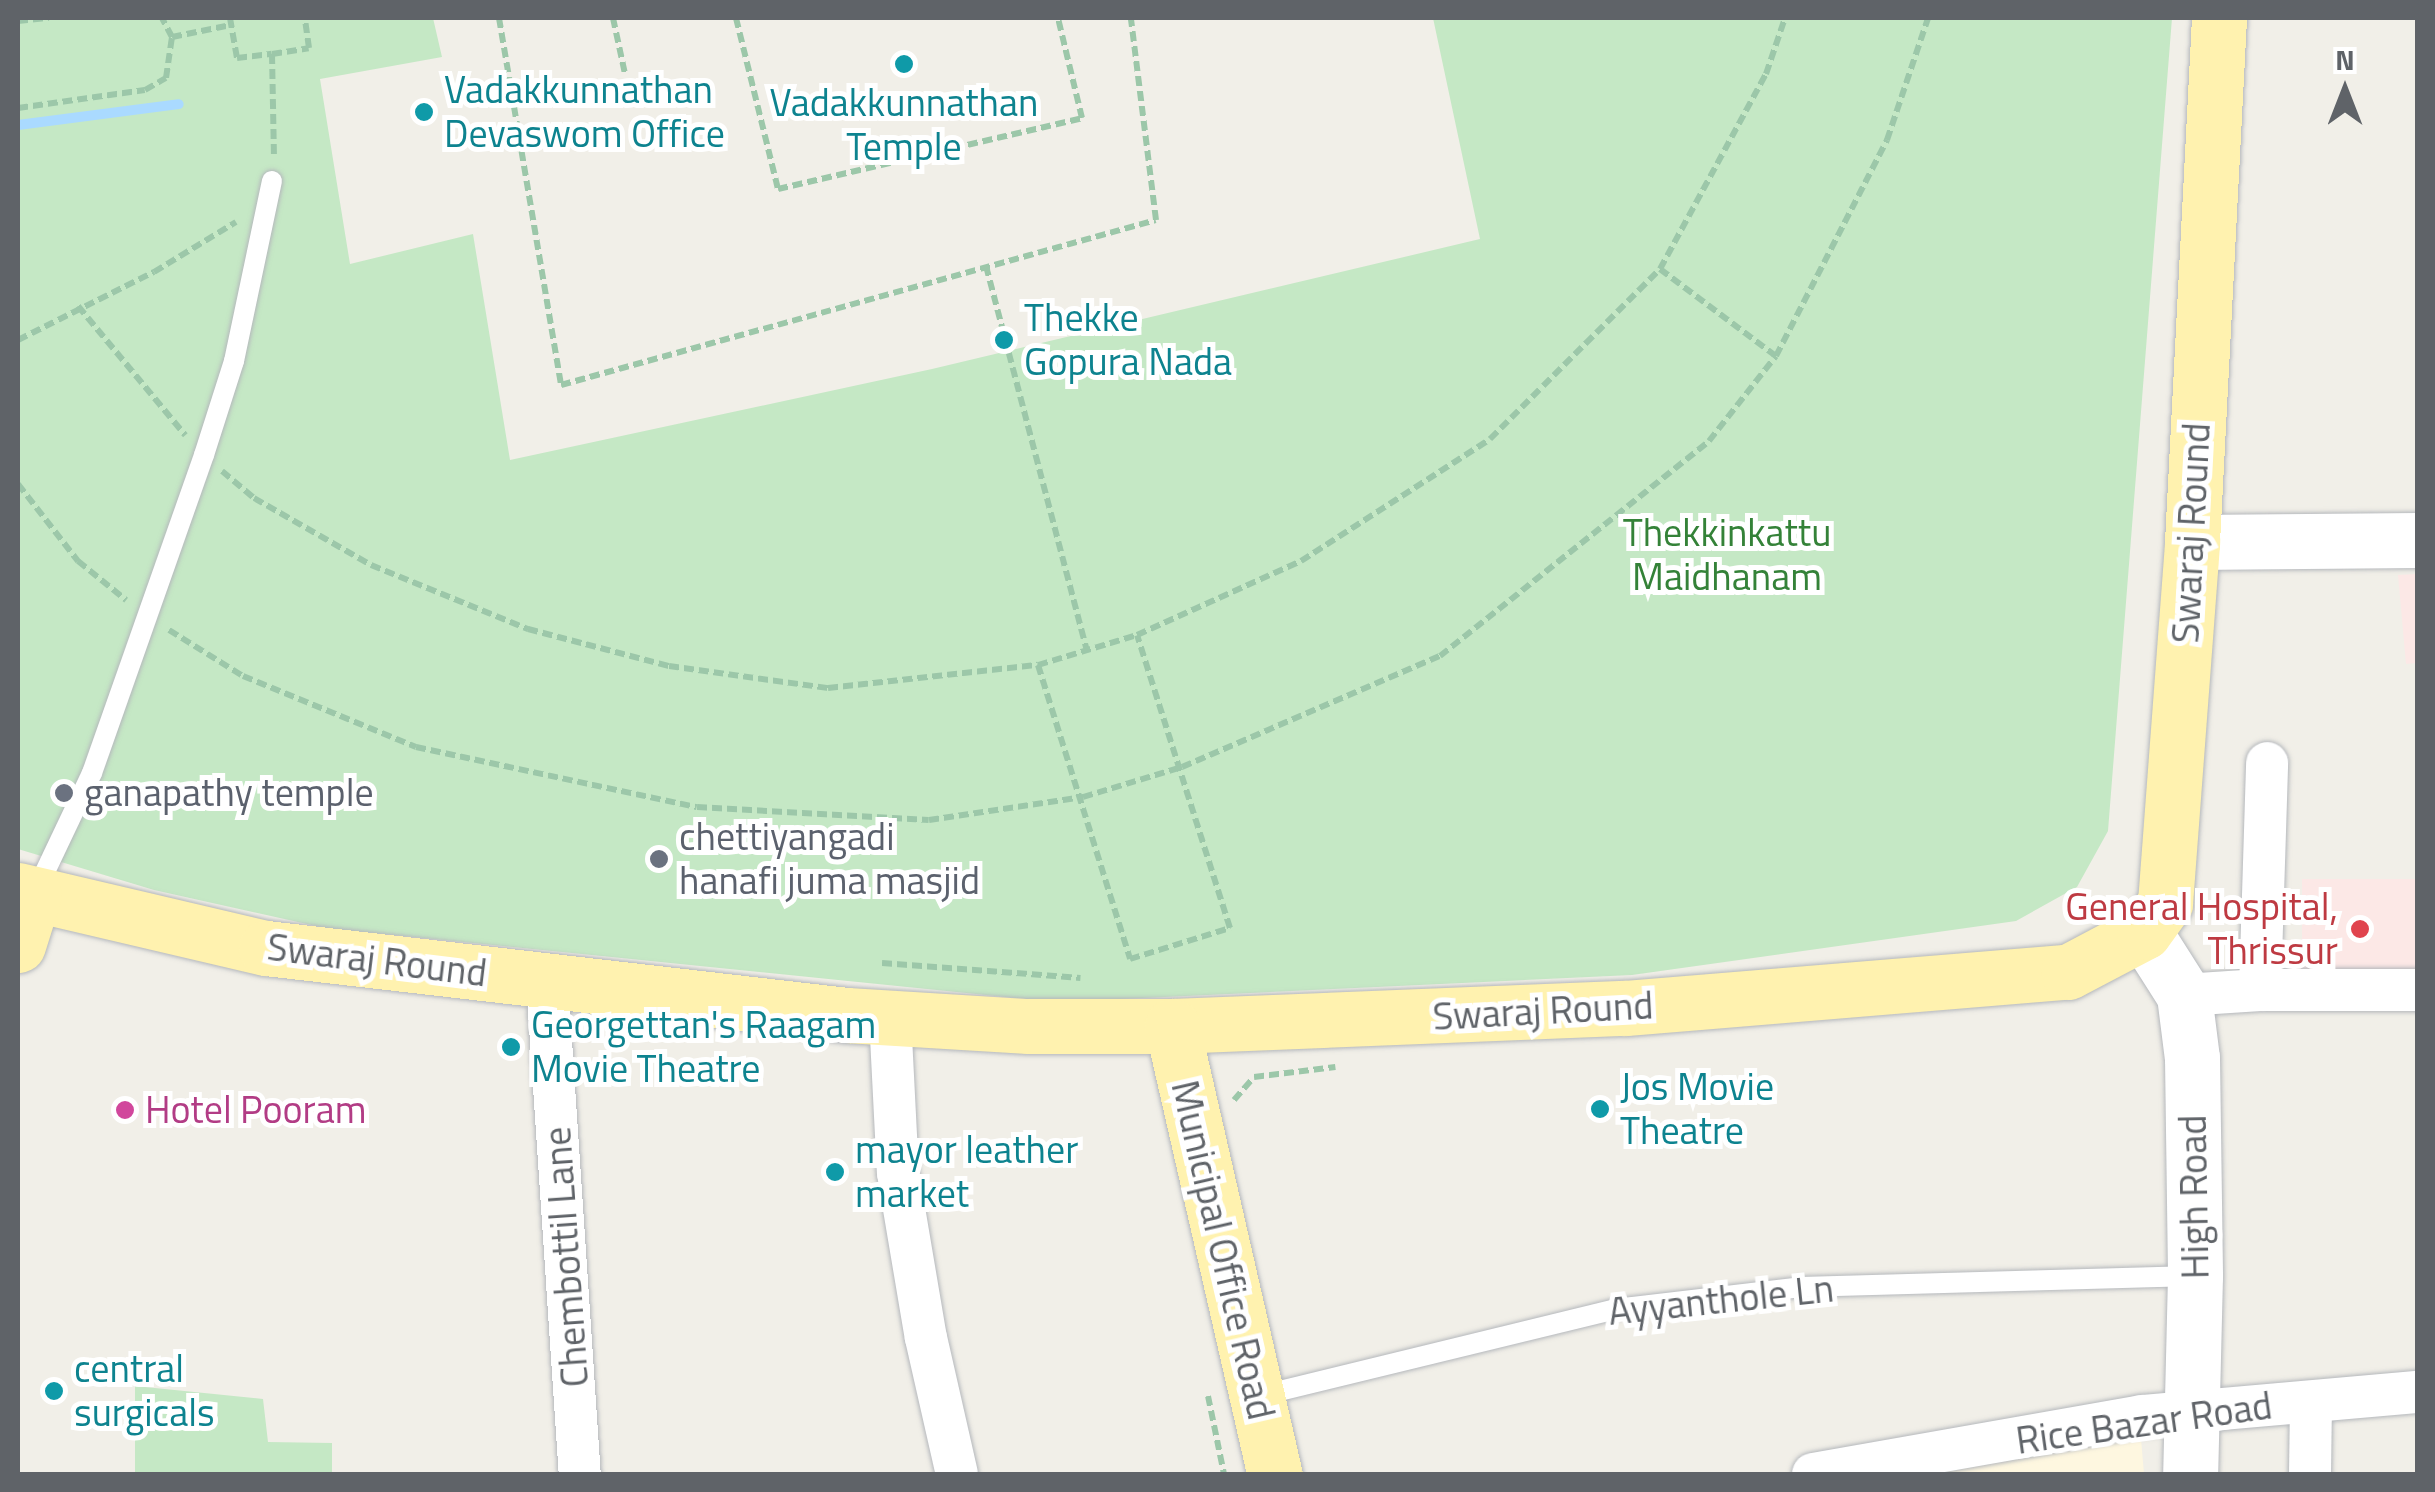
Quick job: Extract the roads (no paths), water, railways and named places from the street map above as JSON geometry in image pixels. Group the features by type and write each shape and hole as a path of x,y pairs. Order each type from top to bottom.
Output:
{"main road":[{"name":"Swaraj Round","path":"26,892 266,948 890,1018 1029,1026 1172,1026 1626,1008 2068,972 2144,932 2165,902 2172,859 2218,18"},
{"path":"2192,542 2418,540"},
{"path":"18,945 26,892"},
{"name":"High Road","path":"2144,932 2184,995 2192,1058 2195,1276 2190,1474"},
{"name":"Municipal Office Road","path":"1172,1026 1275,1474"}],"street":[{"path":"2260,990 2267,763"},
{"name":"Chembottil Lane","path":"547,980 580,1474"},
{"path":"2184,995 2260,990 2418,990"},
{"path":"890,1018 898,1173 926,1338 956,1474"},
{"name":"Rice Bazar Road","path":"1813,1474 2193,1410 2418,1392"},
{"path":"2310,1402 2310,1474"}],"lane":[{"path":"26,892 92,773 204,455 234,362 272,181"},
{"name":"Ayyanthole Ln","path":"1257,1396 1615,1309 1802,1287 2195,1276"}],"waterway":[{"path":"18,125 179,104"}],"place":[{"name":"Vadakkunnathan Temple","path":"904,64"},
{"name":"Vadakkunnathan Devaswom Office","path":"424,112"},
{"name":"Thekke Gopura Nada","path":"1004,340"},
{"name":"ganapathy temple","path":"64,793"},
{"name":"chettiyangadi hanafi juma masjid","path":"659,859"},
{"name":"General Hospital, Thrissur","path":"2360,929"},
{"name":"Georgettan's Raagam Movie Theatre","path":"511,1047"},
{"name":"Jos Movie Theatre","path":"1600,1109"},
{"name":"Hotel Pooram","path":"125,1110"},
{"name":"mayor leather market","path":"835,1172"},
{"name":"central surgicals","path":"54,1391"}],"park label":[{"name":"Thekkinkattu Maidhanam","path":"1727,555"}]}
